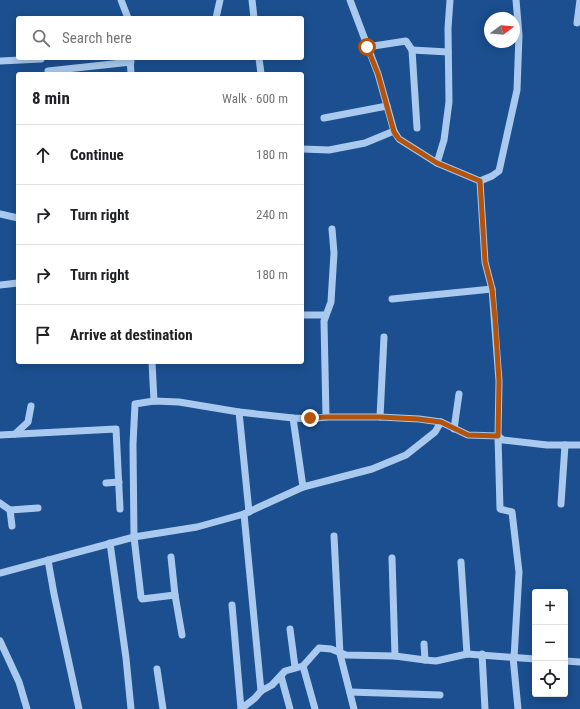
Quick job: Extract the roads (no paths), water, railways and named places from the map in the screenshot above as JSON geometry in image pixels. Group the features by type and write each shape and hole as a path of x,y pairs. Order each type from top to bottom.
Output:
{"street":[{"path":"122,0 127,16"},
{"path":"216,16 220,0"},
{"path":"252,0 254,16"},
{"path":"350,0 378,74 394,132 399,139 437,163 480,181 499,171 517,90 519,35 516,0"},
{"path":"437,163 444,140 449,102 448,28 450,0"},
{"path":"577,23 580,0"},
{"path":"367,47 406,41 412,50 417,128"},
{"path":"412,50 448,52"},
{"path":"0,61 20,60"},
{"path":"48,71 130,60 131,72"},
{"path":"259,60 261,72"},
{"path":"324,118 387,106"},
{"path":"304,149 329,150 351,146 365,143 394,132"},
{"path":"480,181 485,262 492,289 499,381 498,436 500,509 512,512 519,565 513,657 518,709"},
{"path":"0,214 16,218"},
{"path":"326,417 324,320 325,315 330,309 331,302 334,253 332,229"},
{"path":"0,285 16,283"},
{"path":"392,299 492,289"},
{"path":"304,315 325,315"},
{"path":"380,417 384,337"},
{"path":"152,364 154,401"},
{"path":"454,429 459,394"},
{"path":"175,595 142,599 134,537 133,444 135,404 154,401 179,402 239,412 293,418 380,417 441,422 468,435 498,436 503,440 547,445 580,445"},
{"path":"15,434 28,422 32,406"},
{"path":"239,412 261,691"},
{"path":"293,418 303,487"},
{"path":"0,573 134,537 197,527 246,513 303,487 372,470 406,455 435,432 441,422"},
{"path":"0,435 116,429 120,510"},
{"path":"561,504 565,445"},
{"path":"106,483 119,482"},
{"path":"0,503 10,510 38,508"},
{"path":"10,510 12,526"},
{"path":"334,536 340,654 354,709"},
{"path":"110,543 126,658 131,709"},
{"path":"171,557 175,595 182,635"},
{"path":"392,558 395,656"},
{"path":"48,560 79,709"},
{"path":"461,562 467,654"},
{"path":"232,605 243,708"},
{"path":"290,628 295,667"},
{"path":"0,640 19,682 27,709"},
{"path":"424,644 425,660"},
{"path":"243,708 261,691 272,685 285,671 303,666 319,648 331,649 346,656 395,656 436,661 467,654 532,659"},
{"path":"482,654 485,709"},
{"path":"568,661 580,662"},
{"path":"303,666 315,709"},
{"path":"157,669 163,709"},
{"path":"281,676 290,709"},
{"path":"350,692 440,695"}]}
